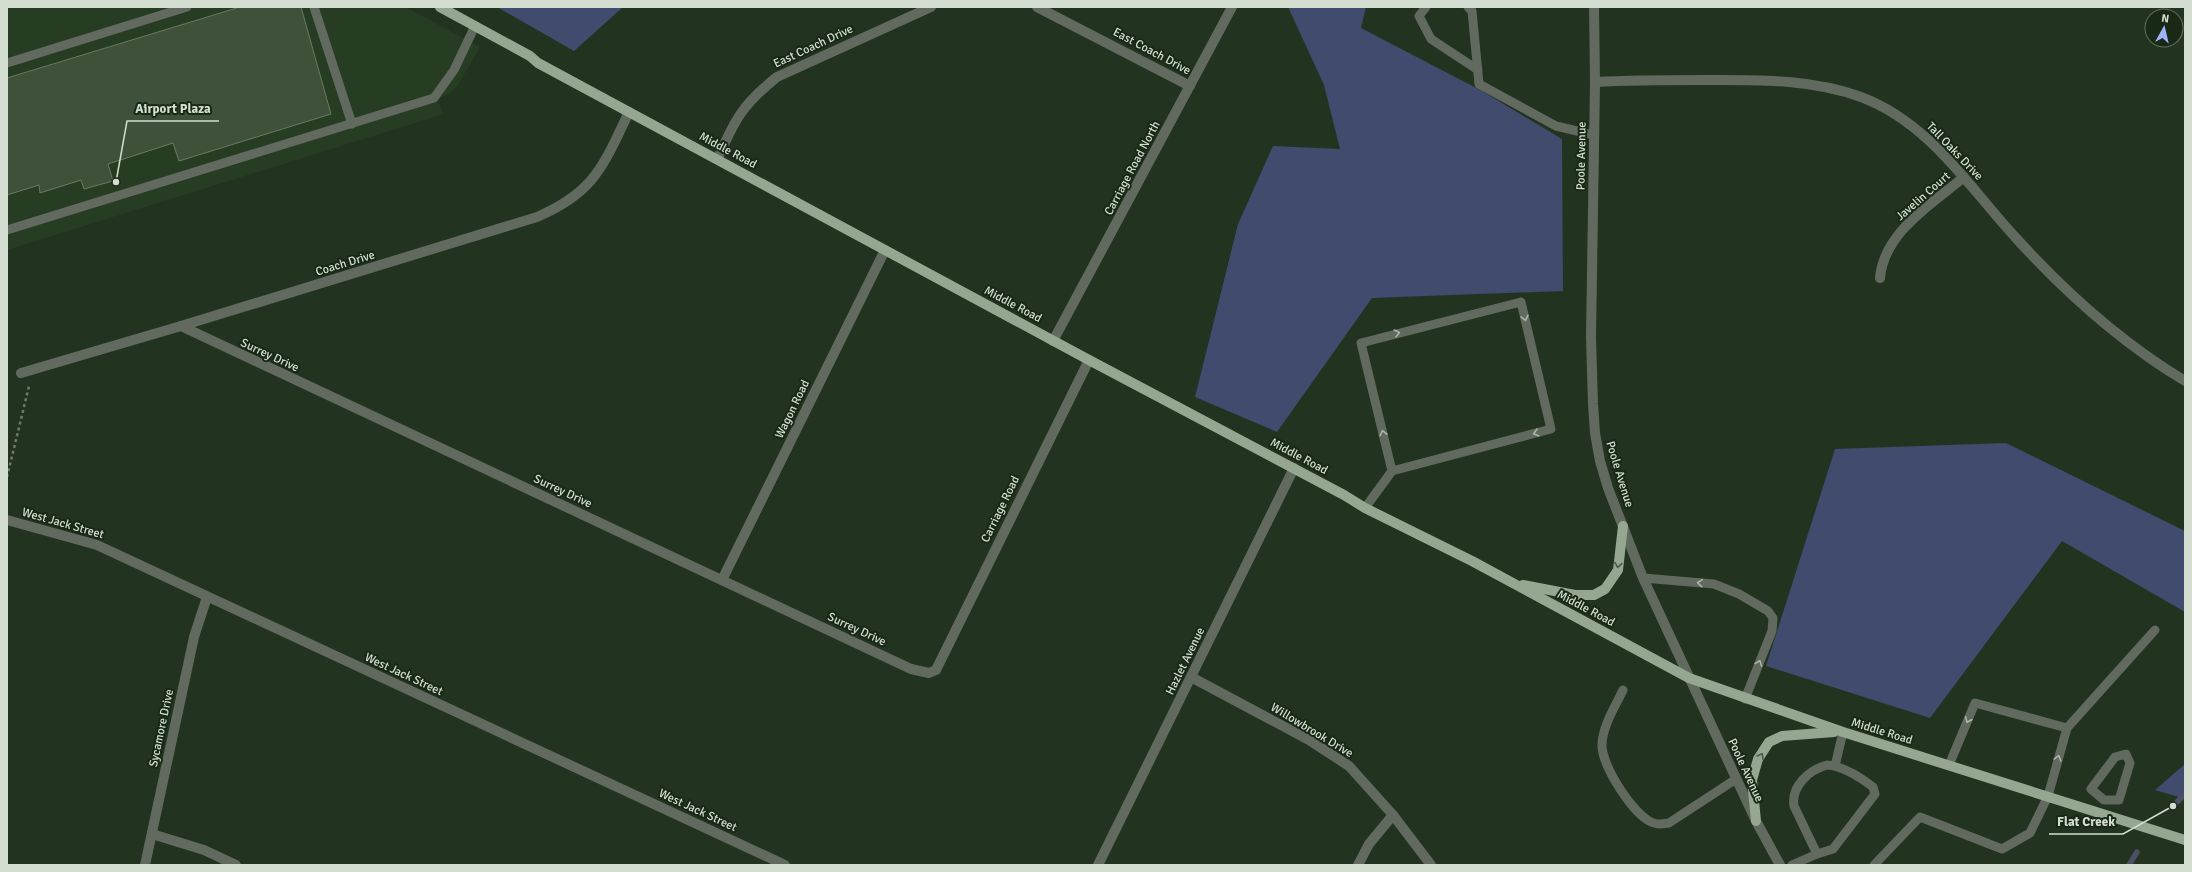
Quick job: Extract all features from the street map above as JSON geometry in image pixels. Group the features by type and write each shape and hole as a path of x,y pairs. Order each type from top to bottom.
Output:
{"main road":[{"name":"Middle Road","path":"440,7 629,112 718,158 1053,341 1689,678 1745,699 1843,732 2185,840"},
{"path":"1512,583 1575,595 1594,594 1605,589 1618,570 1623,526"},
{"path":"1756,821 1752,780 1758,759 1769,742 1782,736 1843,732"}],"street":[{"name":"East Coach Drive","path":"718,158 737,116 758,92 777,77 931,7"},
{"name":"East Coach Drive","path":"1037,7 1190,86"},
{"name":"Carriage Road North","path":"1053,341 1232,7"},
{"name":"Poole Avenue","path":"1594,7 1595,82 1591,337 1594,426 1600,461 1643,578 1756,821 1780,865"},
{"name":"Tall Oaks Drive","path":"1595,82 1770,80 1802,82 1830,88 1878,105 1915,127 1935,145 2015,238 2076,298 2142,352 2184,379"},
{"name":"Coach Drive","path":"21,373 181,326 537,217 557,209 578,195 594,177 629,112"},
{"name":"Javelin Court","path":"1880,278 1881,269 1888,249 1904,227 1964,177"},
{"name":"Wagon Road","path":"722,580 885,250"},
{"name":"Surrey Drive","path":"181,326 911,669 929,673 936,670"},
{"name":"Carriage Road","path":"936,670 1089,360"},
{"name":"Hazlet Avenue","path":"1098,865 1294,468"},
{"name":"West Jack Street","path":"7,520 97,545 785,865"},
{"name":"Sycamore Drive","path":"145,865 194,637 207,597"},
{"name":"Willowbrook Drive","path":"1191,677 1334,755 1356,773 1393,816 1431,865"},
{"path":"1358,865 1369,844 1393,816"},
{"path":"152,834 204,850 236,865"}],"lane":[{"path":"7,63 187,7"},
{"path":"314,7 352,124"},
{"path":"1426,7 1419,16 1431,39 1478,70"},
{"path":"1468,7 1472,11 1479,84 1556,126 1594,135"},
{"path":"7,230 434,98 454,70 475,26"},
{"path":"1366,508 1392,471 1552,429 1521,302 1361,343 1392,471"},
{"path":"1643,578 1714,584 1739,594 1768,611 1773,618 1772,631 1745,699"},
{"path":"1874,865 1920,817 2002,849 2030,833 2048,796 2067,728 2155,630"},
{"path":"1623,690 1605,727 1602,744 1603,759 1611,776 1629,800 1650,821 1660,825 1669,823 1736,779"},
{"path":"1949,765 1975,703 2067,728"},
{"path":"1835,766 1843,732"},
{"path":"2126,754 2130,763 2119,800 2104,800 2091,790 2115,757 2126,754"},
{"path":"1792,865 1833,849 1875,794 1873,786 1835,766 1815,768 1807,775 1797,788 1793,798 1794,806 1818,854"},
{"path":"2099,812 2104,800"}],"path":[{"path":"7,477 33,370"}],"shaded area":[{"path":"7,7 406,7 480,47 458,85 451,93 437,100 444,114 7,250"},
{"path":"497,7 623,7 574,51"},
{"path":"1288,7 1366,7 1361,28 1482,91 1562,139 1563,291 1372,298 1277,432 1195,397 1238,224 1273,146 1340,149 1324,85"},
{"path":"2006,443 2185,531 2185,612 2062,541 1930,718 1766,666 1835,449"},
{"path":"2185,764 2185,799 2155,790"}],"building":[{"path":"240,7 301,7 331,114 179,161 173,143 108,164 113,181 84,189 81,180 40,193 39,185 7,195 7,78"}],"waterway":[{"path":"2173,806 2185,794"},
{"path":"2129,865 2137,852"}],"place":[{"name":"Airport Plaza","path":"116,182"},
{"name":"Flat Creek","path":"2173,806"}]}
